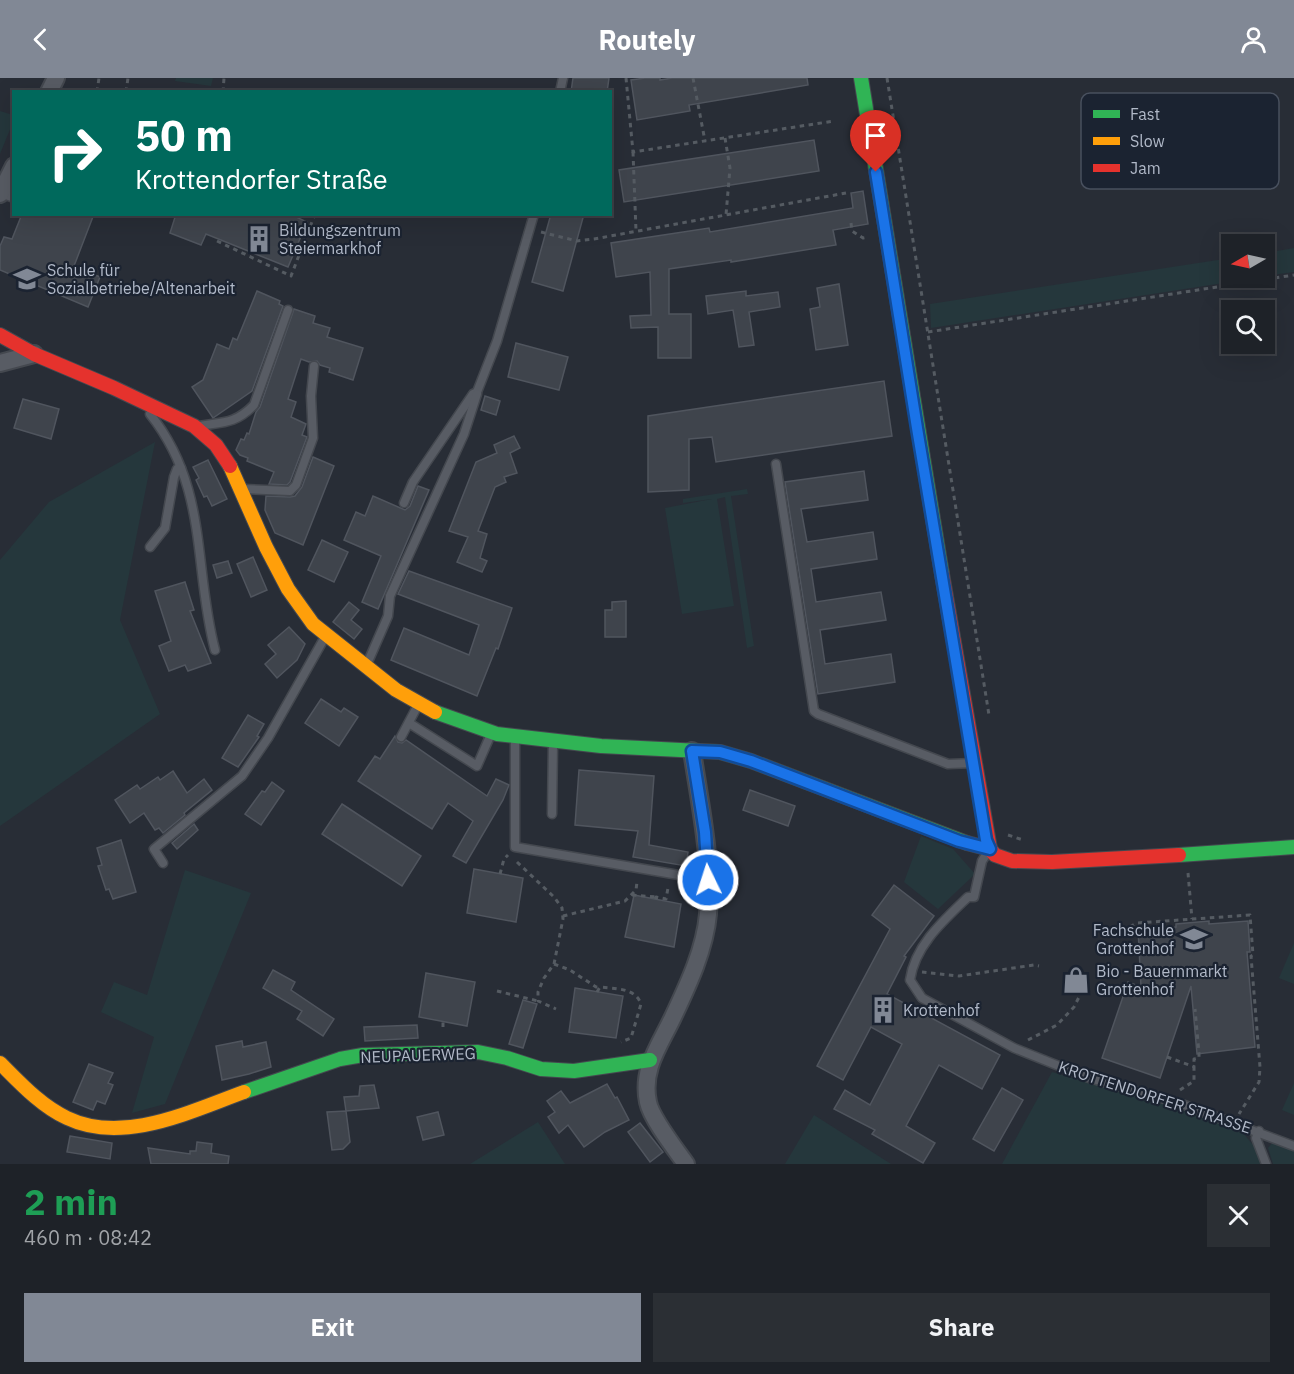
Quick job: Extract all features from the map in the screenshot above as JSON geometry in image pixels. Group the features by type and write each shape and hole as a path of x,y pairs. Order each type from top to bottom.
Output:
{"street":[{"path":"861,78 916,424 986,840 990,849 995,855 1012,861 1053,862 1294,847"},
{"path":"5,195 12,172"},
{"path":"0,334 34,354 194,426 216,445 231,468 266,547 288,589 313,624 366,667 419,704 446,717 491,732 515,736 553,742 720,752 751,761 959,841 990,849"},
{"path":"0,363 34,354"},
{"path":"686,1164 648,1102 650,1060 666,1033 684,993 703,941 708,914 708,880 703,821 692,751"},
{"name":"NEUPAUERWEG","path":"0,1064 56,1112 75,1122 124,1127 161,1121 330,1063 363,1055 478,1052 541,1069 574,1071 650,1060"}],"lane":[{"path":"366,667 388,616 390,596 412,543 464,434 497,341 533,216"},
{"path":"194,426 232,421 243,416 254,405 288,310"},
{"path":"240,489 290,491 296,485 313,438 311,396 314,366"},
{"path":"404,503 413,482 473,394 477,393"},
{"path":"138,400 158,424 181,468 191,496 200,547 208,625 215,650"},
{"path":"776,464 814,711 948,764 974,763"},
{"path":"150,547 165,528 174,477 177,469 181,468"},
{"path":"163,863 153,849 242,776 268,738 326,635"},
{"path":"401,737 419,704"},
{"path":"409,723 477,766 491,732"},
{"path":"515,736 515,847 708,880"},
{"path":"552,814 553,742"},
{"path":"912,971 933,931 968,897 974,897 982,861 990,849"},
{"name":"KROTTENDORFER STRASSE","path":"912,971 910,980 922,998 1014,1048 1089,1078 1162,1098 1259,1131 1294,1146"},
{"name":"KROTTENDORFER STRASSE","path":"1259,1131 1256,1138 1266,1164"}],"path":[{"path":"626,78 633,152 636,231"},
{"path":"693,78 705,141"},
{"path":"886,78 989,718"},
{"path":"633,152 834,121"},
{"path":"725,138 730,168 726,215"},
{"path":"541,232 577,241 846,193"},
{"path":"217,241 291,276 314,216"},
{"path":"851,223 852,231 863,238 870,237"},
{"path":"928,332 1294,275"},
{"path":"500,874 504,859 515,847"},
{"path":"517,862 554,897 562,908 563,916 554,964 544,978 538,992 538,1001"},
{"path":"1188,874 1192,919"},
{"path":"563,916 625,901 632,895 637,882"},
{"path":"632,895 666,899 668,888"},
{"path":"1122,930 1137,923 1250,915 1253,955 1251,956 1260,1052 1259,1074 1258,1082 1234,1122"},
{"path":"554,964 570,970 596,987 636,994 641,1004 631,1038 616,1043"},
{"path":"912,971 959,976 1039,966"},
{"path":"597,992 600,987"},
{"path":"497,991 538,1001 556,1009"},
{"path":"1014,1048 1057,1025 1074,1007 1079,997"},
{"path":"1162,1098 1194,1081 1194,1059 1199,1058 1196,1009"},
{"path":"443,1027 444,1021"},
{"path":"1167,1057 1195,1067"}],"shaded area":[{"path":"176,78 213,78 211,86 175,81"},
{"path":"0,111 12,115 12,124 0,154"},
{"path":"1294,248 1294,272 1275,275 1275,251"},
{"path":"1221,260 1221,283 931,328 930,304"},
{"path":"155,442 120,620 160,714 0,826 0,560 49,502"},
{"path":"747,489 748,494 731,496 754,646 747,648 725,497 717,499 734,606 682,614 665,508 712,499 683,503 683,499"},
{"path":"921,836 953,849 975,874 938,909 904,882"},
{"path":"185,870 251,893 165,1104 132,1113 154,1037 101,1012 114,982 147,995"},
{"path":"1294,943 1294,984 1279,978"},
{"path":"1052,1072 1216,1119 1242,1132 1254,1146 1262,1164 1002,1164"},
{"path":"1294,1083 1294,1115 1282,1110"},
{"path":"814,1115 891,1164 785,1164"},
{"path":"538,1122 565,1164 470,1164"},
{"path":"1273,1142 1294,1149 1294,1164 1273,1164 1268,1148"}],"building":[{"path":"573,78 609,78 607,90 571,90"},
{"path":"660,78 660,80 672,78 807,78 808,85 689,105 690,111 637,120 631,80"},
{"path":"814,140 819,171 624,202 619,170"},
{"path":"863,191 868,224 833,230 836,245 731,262 731,260 669,269 669,314 691,314 691,358 658,358 658,327 631,328 630,316 651,315 650,272 616,277 611,243 709,228 710,232 853,208 851,193"},
{"path":"21,216 93,216 74,266 100,277 88,307 0,270 0,246 4,237 12,239"},
{"name":"Bildungszentrum Steiermarkhof","path":"175,216 294,216 307,222 288,267 206,234 201,245 170,233"},
{"path":"550,216 583,216 563,291 532,282"},
{"path":"839,284 848,345 816,350 810,309 820,307 817,288"},
{"path":"257,291 280,301 279,304 283,306 252,391 213,418 192,387 203,380 217,344 229,349 233,338 237,340"},
{"path":"746,291 746,296 778,292 780,307 749,312 754,345 739,347 733,310 708,314 706,296"},
{"path":"294,309 315,316 313,323 330,328 327,337 363,348 353,380 329,372 330,368 320,365 317,361 309,362 301,359 288,399 296,402 291,417 306,424 302,435 307,437 290,482 287,485 269,484 274,472 247,461 248,458 240,455 236,450 241,439 244,440 247,433 249,434"},
{"path":"516,343 568,357 559,390 508,377"},
{"path":"884,381 892,436 716,462 712,437 689,439 689,490 648,492 648,416"},
{"path":"485,396 500,401 496,415 481,410"},
{"path":"23,399 59,409 51,439 14,428"},
{"path":"514,436 520,448 510,453 517,473 504,477 506,482 495,487 478,531 487,534 480,558 487,561 482,572 457,562 468,537 449,531 476,462 497,453 494,445"},
{"path":"313,457 334,466 303,545 275,533 265,510 266,496 295,496 302,487"},
{"path":"208,460 227,499 212,506 207,496 204,497 196,480 199,478 193,467"},
{"path":"864,471 868,500 801,509 807,542 873,532 877,559 811,569 816,602 881,592 886,620 820,630 825,664 891,654 895,682 818,694 785,482"},
{"path":"418,486 429,490 378,609 362,602 381,556 344,540 356,512 365,516 373,496 405,510 410,506"},
{"path":"322,540 348,552 334,582 308,570"},
{"path":"253,557 267,590 251,597 237,564"},
{"path":"228,561 232,573 217,578 213,565"},
{"path":"409,571 512,608 498,649 496,648 477,696 391,660 404,628 469,655 479,625 398,594"},
{"path":"185,582 194,610 190,611 211,663 188,671 185,665 169,671 159,646 171,641 155,591"},
{"path":"626,601 626,637 605,637 605,610 612,610 612,602"},
{"path":"349,602 359,610 351,620 362,629 354,639 333,622"},
{"path":"289,627 305,644 297,660 277,678 265,664 276,654 268,645"},
{"path":"321,699 341,712 344,708 358,717 339,746 305,723"},
{"path":"248,715 264,724 257,736 259,737 238,767 222,758"},
{"path":"395,736 398,742 402,743 406,740 487,796 496,779 509,785 503,800 466,863 453,856 473,821 448,803 432,829 358,781 375,756 380,759"},
{"path":"579,770 654,776 649,845 688,852 686,866 633,857 638,831 575,825"},
{"path":"173,771 187,793 204,779 212,790 163,833 159,828 155,830 144,813 130,823 115,800 137,785 140,789 158,777 160,780"},
{"path":"272,782 284,791 261,825 245,814 262,791 265,792"},
{"path":"750,790 795,806 788,826 743,810"},
{"path":"342,804 421,856 402,886 322,834"},
{"path":"194,824 198,830 177,849 172,843"},
{"path":"121,840 136,892 113,899 109,889 106,890 98,866 102,865 97,848"},
{"path":"474,869 523,878 516,922 467,913"},
{"name":"Krottenhof","path":"894,885 934,916 904,956 906,957 887,994 1000,1055 982,1089 939,1065 906,1126 935,1143 923,1163 872,1134 875,1130 834,1109 845,1090 870,1105 902,1044 871,1027 843,1080 817,1066 890,929 872,915"},
{"path":"634,895 681,904 674,947 625,937"},
{"path":"1209,921 1209,924 1248,921 1250,952 1247,952 1255,1047 1197,1054 1191,986 1160,1078 1102,1058 1128,982 1141,987 1138,928 1176,927 1176,924"},
{"path":"273,970 295,982 291,990 334,1019 323,1036 297,1019 302,1011 263,988"},
{"path":"426,973 475,982 467,1026 419,1017"},
{"path":"575,988 623,996 616,1038 569,1032"},
{"path":"523,1000 537,1004 523,1048 509,1044"},
{"path":"417,1025 418,1038 365,1041 364,1027"},
{"path":"242,1041 243,1047 266,1042 271,1067 222,1080 216,1046"},
{"path":"89,1064 113,1073 108,1083 113,1085 105,1104 97,1101 93,1110 73,1102"},
{"path":"607,1084 629,1120 605,1132 584,1147 568,1125 559,1133 548,1117 555,1112 547,1101 561,1091 570,1103"},
{"path":"374,1085 379,1108 346,1111 344,1097 359,1096 360,1086"},
{"path":"1002,1088 1023,1100 994,1151 973,1139"},
{"path":"346,1111 350,1142 343,1149 332,1150 327,1112"},
{"path":"438,1112 444,1135 423,1140 417,1117"},
{"path":"640,1123 663,1152 650,1162 628,1132"},
{"path":"70,1136 112,1143 110,1159 67,1152"},
{"path":"197,1142 212,1144 211,1153 229,1156 228,1164 151,1164 148,1148 190,1154 190,1151 196,1151"}],"traffic: fast":[{"path":"861,78 942,574"},
{"path":"435,712 497,734 601,746 720,752 751,761 967,843"},
{"path":"1179,855 1294,847"},
{"path":"244,1092 340,1059 363,1055 478,1052 541,1069 574,1071 650,1060"}],"traffic: slow":[{"path":"230,466 266,547 288,589 313,624 396,690 435,712"},
{"path":"0,1063 31,1093 57,1113 89,1125 111,1128 134,1127 157,1122 244,1092"}],"traffic: jam":[{"path":"0,335 34,354 114,388 194,426 216,445 230,466"},
{"path":"942,574 990,849"},
{"path":"967,843 990,849 995,855 1012,861 1052,862 1179,855"}],"place":[{"name":"Bildungszentrum Steiermarkhof","path":"259,239"},
{"name":"Schule für Sozialbetriebe/Altenarbeit","path":"27,279"},
{"name":"Fachschule Grottenhof","path":"1194,939"},
{"name":"Bio - Bauernmarkt Grottenhof","path":"1076,980"},
{"name":"Krottenhof","path":"883,1010"}],"route":[{"path":"708,880 705,832 692,751 720,752 751,761 959,841 990,849 986,840 876,172"}]}
